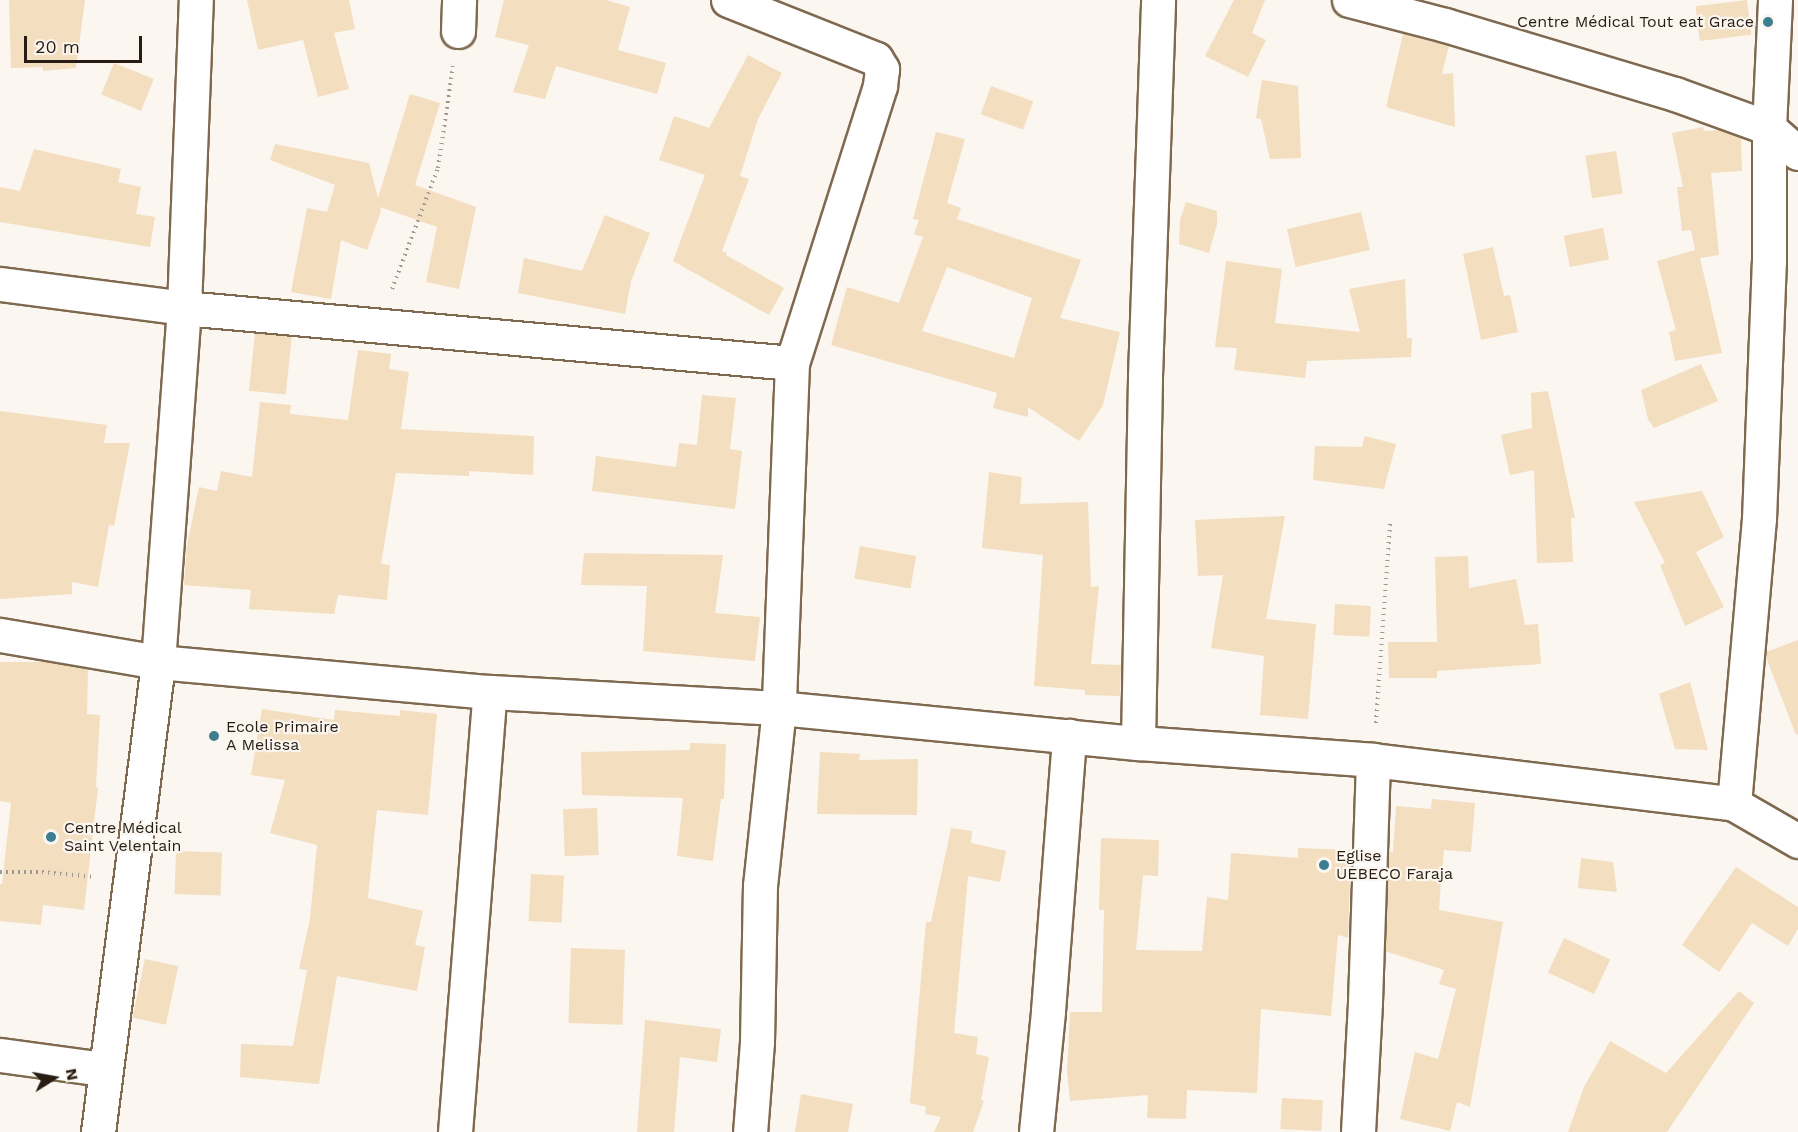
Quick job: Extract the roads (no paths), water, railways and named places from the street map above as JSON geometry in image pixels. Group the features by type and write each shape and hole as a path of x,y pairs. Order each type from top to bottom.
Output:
{"street":[{"path":"98,1132 104,1069 158,662 184,309 196,0"},
{"path":"728,0 765,7 876,59 882,69 880,86 792,363 779,708 760,885 757,1042 750,1132"},
{"path":"1138,743 1145,376 1158,0"},
{"path":"1349,0 1445,25 1675,94 1768,128 1798,153"},
{"path":"1734,804 1759,519 1769,261 1768,128 1775,0"},
{"path":"0,284 184,309 792,363"},
{"path":"0,634 158,662 490,692 779,708 1138,743 1373,760 1734,804 1798,842"},
{"path":"455,1132 490,692"},
{"path":"1036,1132 1049,1000 1069,736"},
{"path":"1358,1132 1373,760"},
{"path":"0,1055 104,1069"}],"place":[{"name":"Centre Médical Tout eat Grace","path":"1768,22"},
{"name":"Ecole Primaire A Melissa","path":"214,736"},
{"name":"Centre Médical Saint Velentain","path":"51,837"},
{"name":"Eglise UEBECO Faraja","path":"1324,865"}]}
